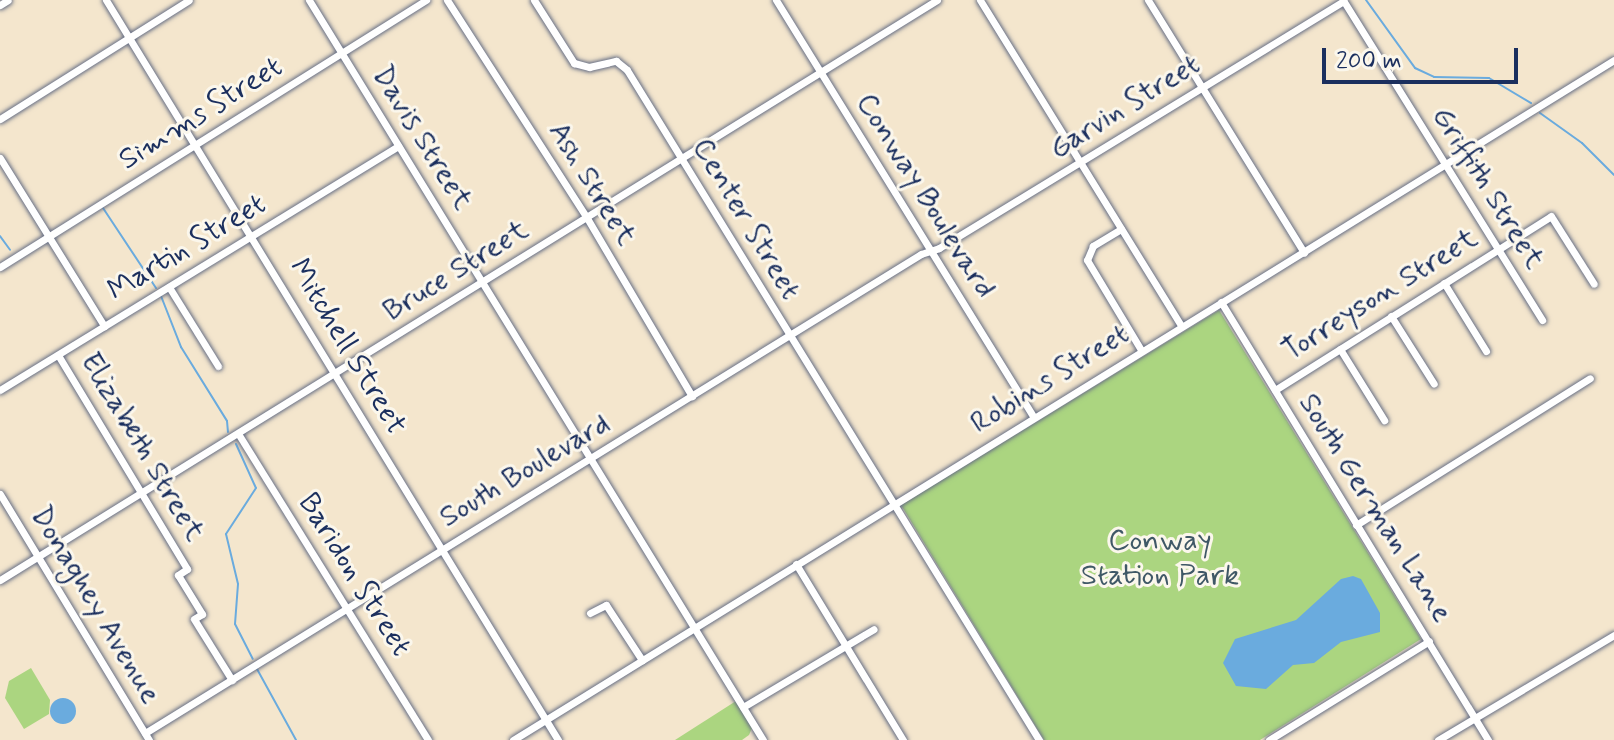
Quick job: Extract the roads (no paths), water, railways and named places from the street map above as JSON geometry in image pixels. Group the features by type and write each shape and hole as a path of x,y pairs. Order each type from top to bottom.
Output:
{"street":[{"path":"0,5 8,0"},
{"name":"Mitchell Street","path":"106,0 558,740"},
{"path":"0,119 189,0"},
{"name":"Davis Street","path":"309,0 761,737"},
{"name":"Simms Street","path":"0,267 426,0"},
{"name":"Ash Street","path":"447,0 587,218 692,396"},
{"name":"Center Street","path":"534,0 574,63 622,64 1039,740"},
{"name":"Conway Boulevard","path":"776,0 1034,417"},
{"name":"Bruce Street","path":"0,580 239,435 937,0"},
{"path":"980,0 1181,325"},
{"path":"1148,0 1304,253"},
{"name":"Garvin Street","path":"931,251 1343,0"},
{"name":"Griffith Street","path":"1343,0 1542,320"},
{"name":"Robins Street","path":"513,740 1614,60"},
{"name":"Martin Street","path":"0,390 398,146"},
{"path":"0,158 104,326"},
{"name":"Torreyson Street","path":"1275,390 1551,216 1594,284"},
{"path":"1121,229 1093,246 1087,260 1141,350"},
{"name":"South Boulevard","path":"145,737 232,680 931,251"},
{"path":"1444,283 1486,351"},
{"path":"169,287 218,366"},
{"name":"South German Lane","path":"1221,302 1488,740"},
{"path":"1391,316 1434,384"},
{"path":"1340,349 1384,420"},
{"name":"Elizabeth Street","path":"58,355 187,569 178,575 202,614 194,619 232,680"},
{"path":"1356,525 1590,378"},
{"name":"Baridon Street","path":"239,435 428,740"},
{"name":"Donaghey Avenue","path":"0,494 145,737"},
{"path":"796,564 903,740"},
{"path":"590,613 606,605 642,660"},
{"path":"743,707 874,629"},
{"path":"1438,740 1614,635"},
{"path":"1269,740 1429,641"},
{"path":"749,740 761,737"}],"water":[{"path":"1353,576 1361,579 1380,613 1380,632 1341,642 1314,663 1293,665 1266,689 1236,686 1223,663 1235,639 1296,620 1341,579"},
{"path":"63,698 73,701 76,711 73,721 63,724 53,721 50,711 53,701"}],"waterway":[{"path":"1366,0 1415,68 1434,77 1489,78 1531,103"},
{"path":"1540,113 1582,143 1614,175"},
{"path":"103,208 156,288"},
{"path":"0,236 10,250"},
{"path":"161,296 181,347 227,421 228,432"},
{"path":"236,444 256,488 226,534 238,584 235,624 253,659"},
{"path":"257,669 296,740"}],"park label":[{"name":"Conway Station Park","path":"1160,558"}]}
